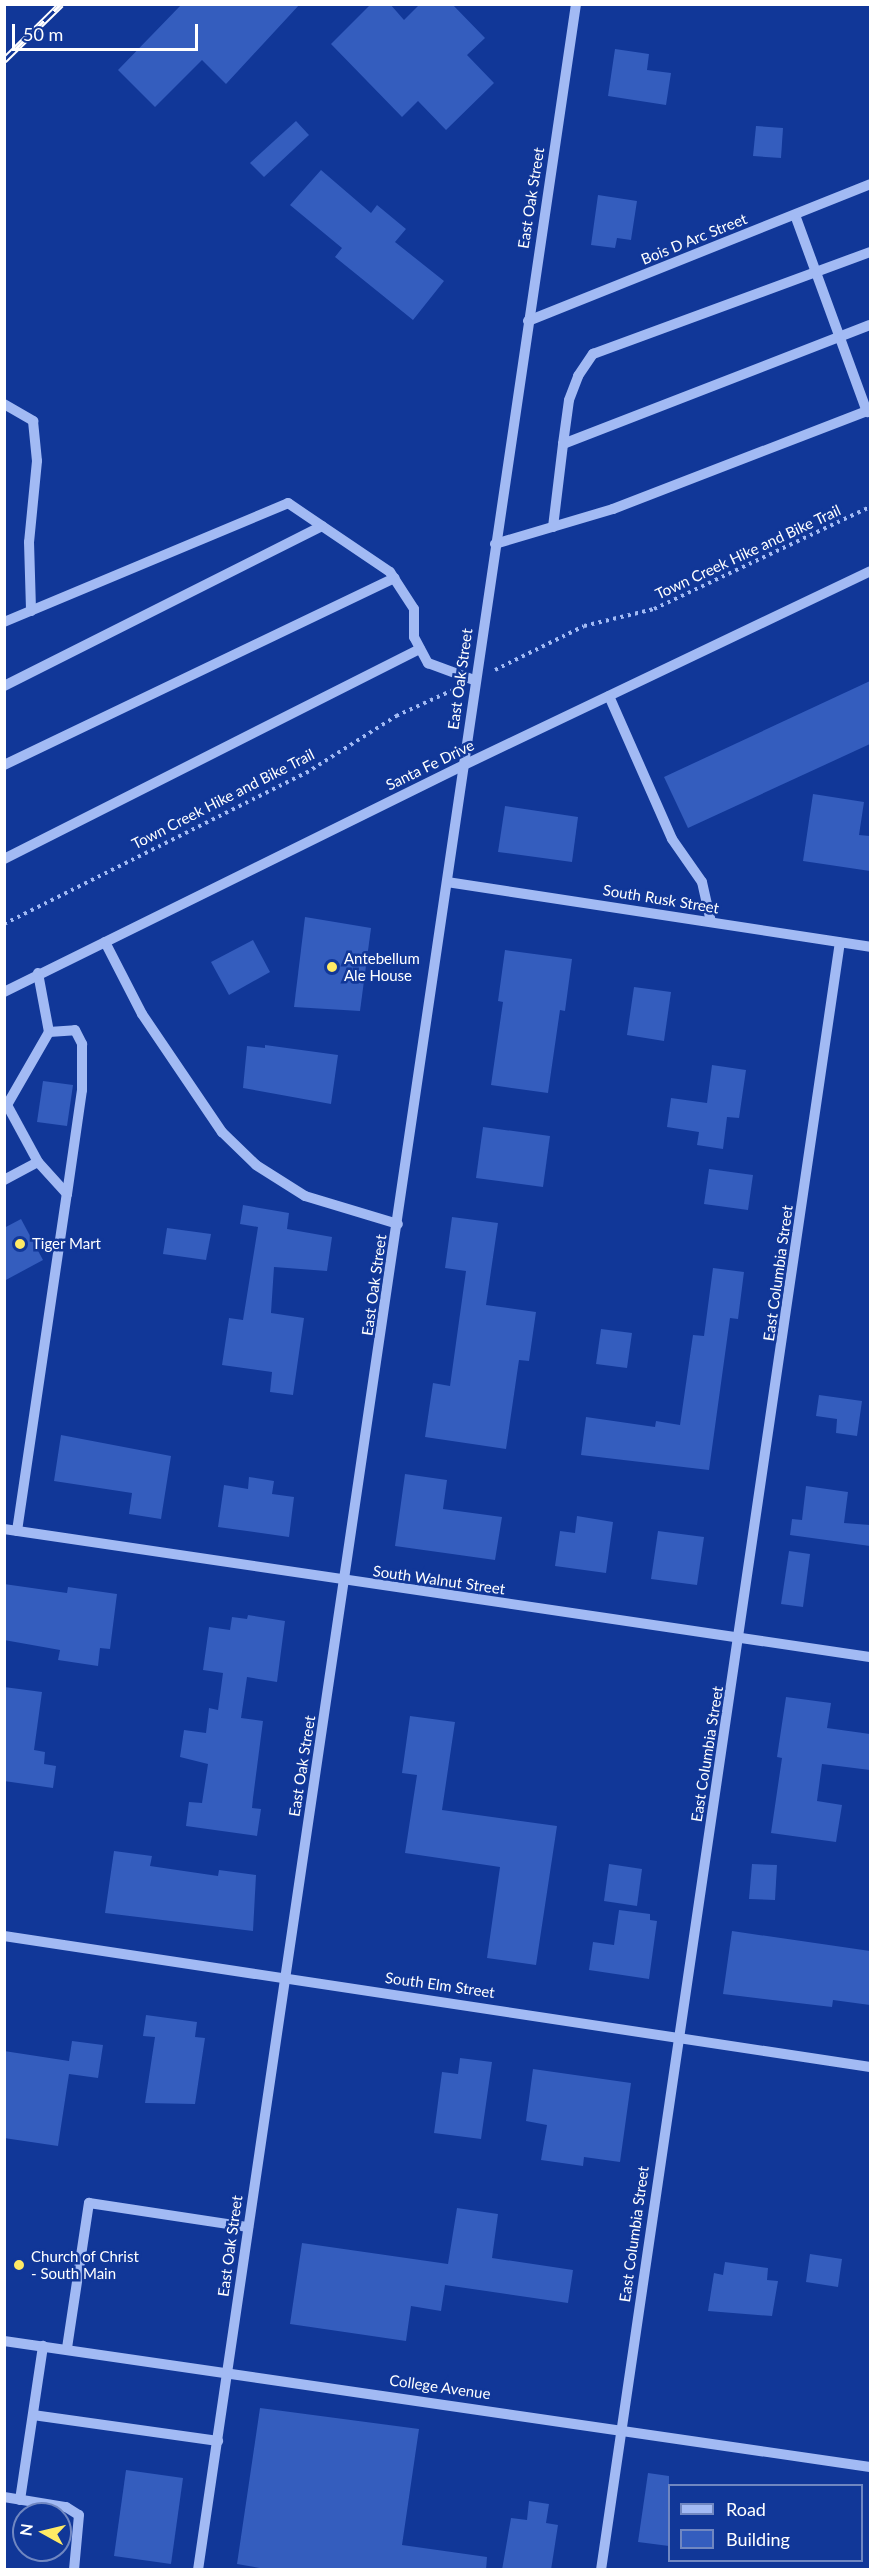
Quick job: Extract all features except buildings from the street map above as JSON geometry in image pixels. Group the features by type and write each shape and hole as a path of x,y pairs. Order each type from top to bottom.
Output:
{"street":[{"name":"East Oak Street","path":"198,2570 398,1224 474,681 576,4"},
{"name":"Bois D Arc Street","path":"528,321 870,184"},
{"path":"495,544 613,509 869,411 839,337 795,215"},
{"path":"553,527 569,400 578,376 593,354 870,252"},
{"path":"563,444 870,325"},
{"path":"4,404 33,421 37,461 29,543 31,611"},
{"path":"4,622 288,503 394,578 414,609 414,637 428,663 474,681"},
{"path":"4,686 322,526"},
{"name":"Santa Fe Drive","path":"4,993 38,973 464,765 870,571"},
{"path":"4,765 394,578"},
{"path":"4,859 420,649"},
{"path":"609,696 672,839 702,882 711,922"},
{"name":"South Rusk Street","path":"447,882 870,947"},
{"path":"105,942 142,1014 222,1132 256,1165 305,1196 398,1224"},
{"name":"East Columbia Street","path":"601,2570 677,2035 740,1637 840,942"},
{"path":"38,973 50,1032 6,1105 38,1162 67,1194"},
{"path":"17,1531 82,1090 82,1044 75,1030 50,1032"},
{"path":"4,1180 38,1162"},
{"name":"South Walnut Street","path":"4,1529 345,1582 870,1657"},
{"name":"South Elm Street","path":"4,1936 677,2035 870,2067"},
{"path":"67,2348 89,2203 248,2227"},
{"name":"College Avenue","path":"4,2341 67,2348 870,2467"},
{"path":"20,2499 43,2346"},
{"path":"33,2415 218,2441"},
{"path":"4,2497 66,2507 79,2515 74,2570"}],"path":[{"name":"Town Creek Hike and Bike Trail","path":"501,667 584,626 654,609 870,507"},
{"name":"Town Creek Hike and Bike Trail","path":"4,924 306,773 396,716 449,692"}],"railway":[{"path":"4,60 61,4"}],"place":[{"name":"Antebellum Ale House","path":"332,967"},
{"name":"Tiger Mart","path":"20,1244"},
{"name":"Church of Christ - South Main","path":"19,2265"}]}
